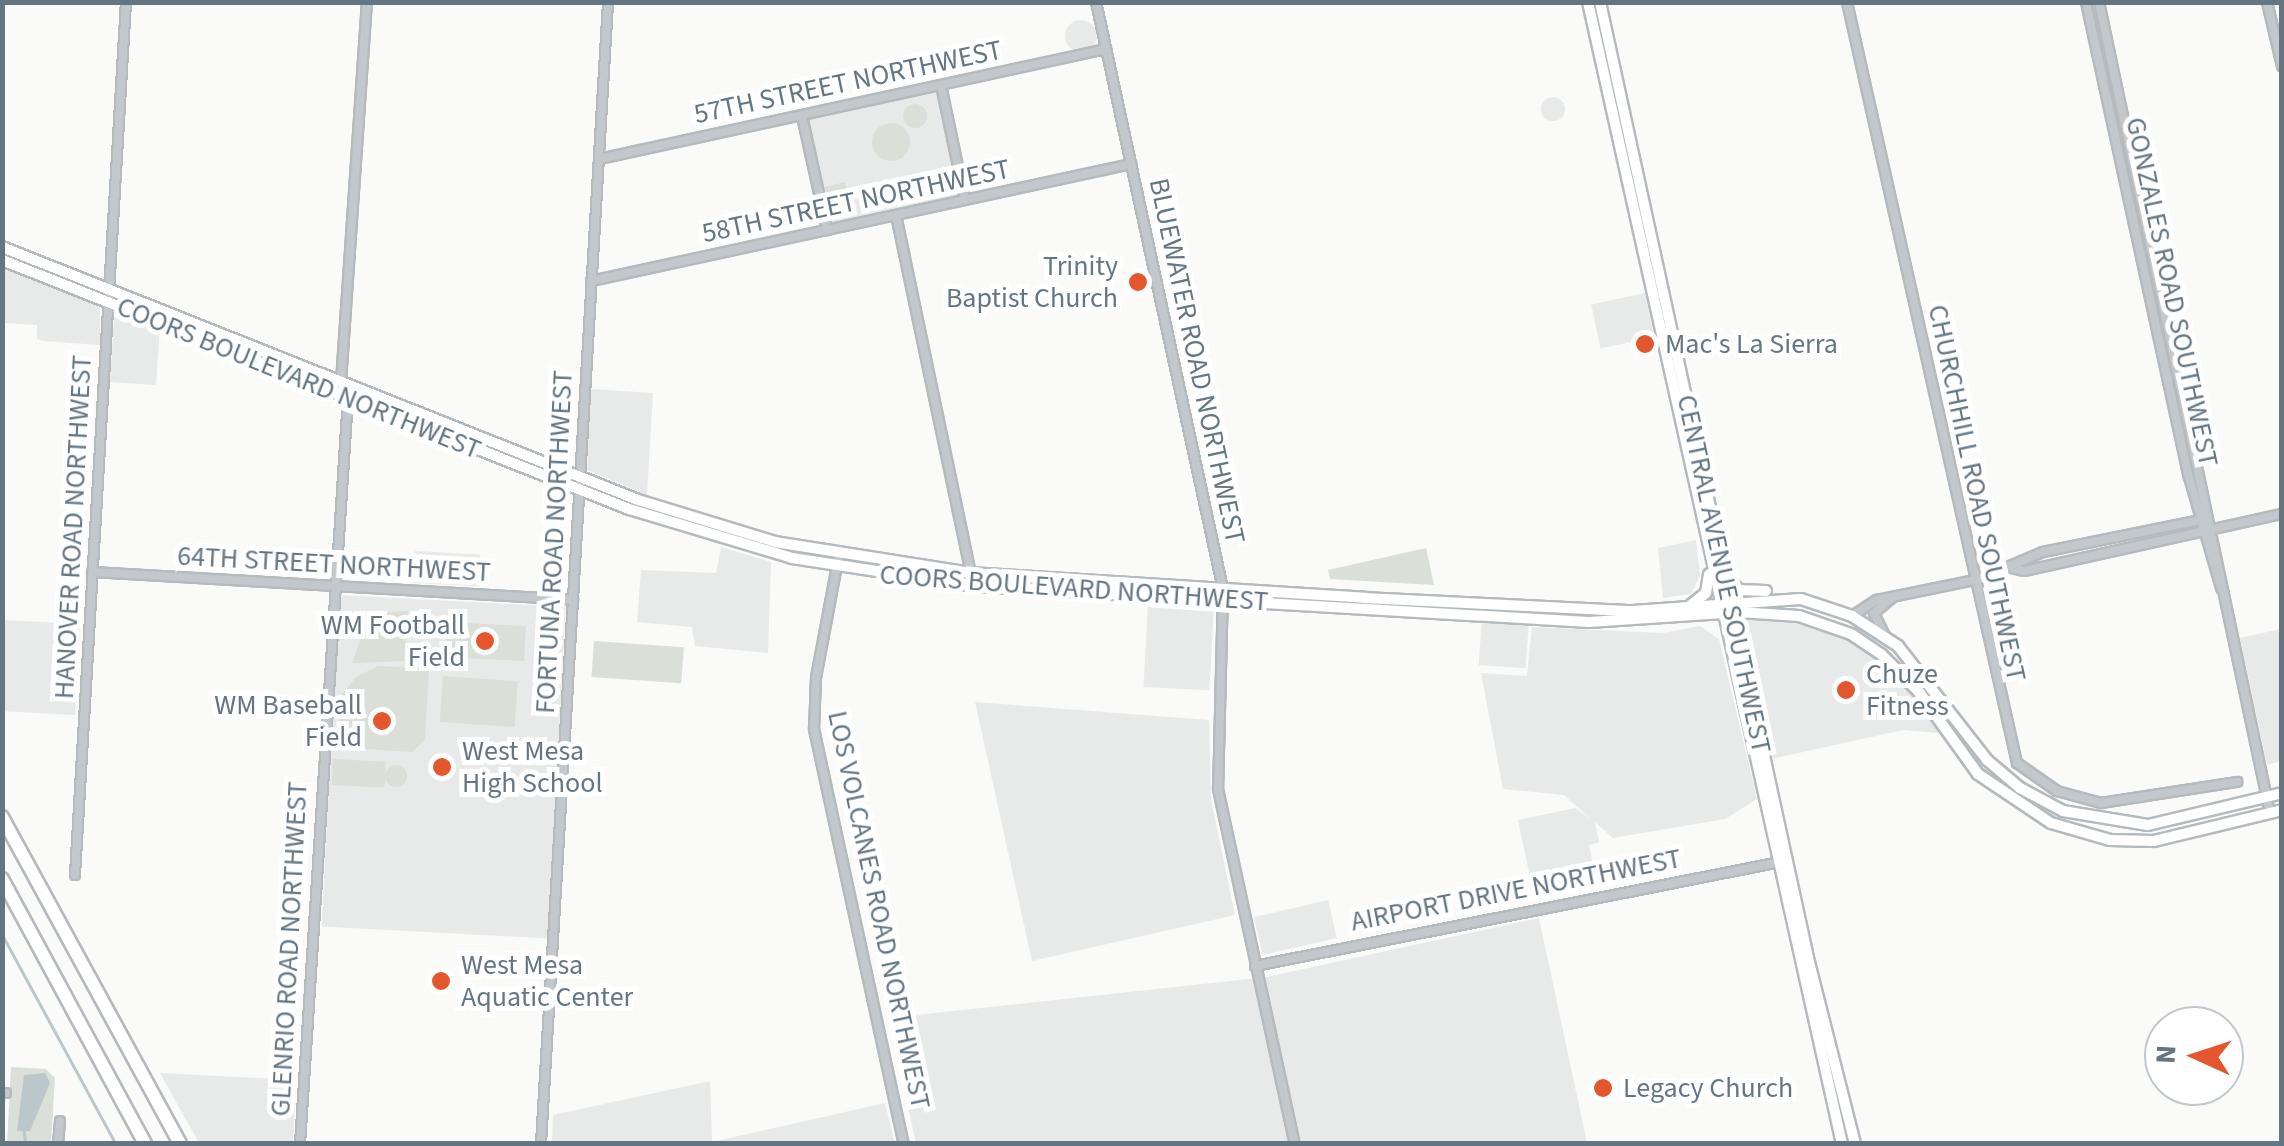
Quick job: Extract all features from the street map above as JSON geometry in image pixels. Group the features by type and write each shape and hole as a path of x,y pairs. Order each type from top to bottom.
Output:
{"highway":[{"path":"2,816 180,1144"},
{"path":"2,879 146,1144"}],"main road":[{"path":"1588,2 1725,635 1781,862"},
{"name":"CENTRAL AVENUE SOUTHWEST","path":"1600,2 1726,576 1791,908 1856,1144"},
{"name":"COORS BOULEVARD NORTHWEST","path":"2,248 179,330 348,398 676,526 734,542 935,582 1014,576 1479,615 1695,617 1719,608"},
{"name":"COORS BOULEVARD NORTHWEST","path":"2,260 222,334 711,525 838,561 973,580 1223,595 1471,602 1632,617 1686,607 1719,608"},
{"path":"179,330 222,334"},
{"path":"306,381 341,382"},
{"path":"348,398 388,401"},
{"path":"676,526 711,525"},
{"path":"734,542 774,542"},
{"path":"1686,607 1706,592 1710,559"},
{"path":"1726,576 1739,590 1801,598 1852,616 1886,636 1925,674 1987,760 2020,788 2063,811 2148,825 2282,793"},
{"path":"1719,608 1801,598"},
{"path":"1426,612 1471,602"},
{"path":"1479,615 1518,606"},
{"path":"1732,606 1812,619 1868,644 1908,679 1978,774 2039,817 2095,837 2140,842 2276,812"},
{"path":"1695,617 1725,635"},
{"path":"2039,817 2063,811"},
{"path":"1791,908 1842,1144"}],"street":[{"name":"HANOVER ROAD NORTHWEST","path":"75,875 126,2"},
{"path":"341,382 367,2"},
{"name":"FORTUNA ROAD NORTHWEST","path":"541,1144 608,2"},
{"name":"BLUEWATER ROAD NORTHWEST","path":"1096,2 1223,595 1218,790 1296,1144"},
{"name":"CHURCHHILL ROAD SOUTHWEST","path":"1847,2 2009,745 2028,774 2101,804 2237,782"},
{"name":"GONZALES ROAD SOUTHWEST","path":"2086,2 2199,520"},
{"name":"GONZALES ROAD SOUTHWEST","path":"2099,2 2207,529 2266,798 2276,812"},
{"path":"2267,2 2282,66"},
{"name":"57TH STREET NORTHWEST","path":"598,159 1106,49"},
{"path":"941,85 965,200"},
{"path":"802,116 827,230"},
{"name":"58TH STREET NORTHWEST","path":"592,282 1131,164"},
{"path":"896,215 973,580"},
{"name":"GLENRIO ROAD NORTHWEST","path":"300,1144 348,398"},
{"path":"2012,568 2024,571 2282,514"},
{"path":"1852,616 1892,598 2012,568 2043,552 2199,520 2207,529"},
{"name":"LOS VOLCANES ROAD NORTHWEST","path":"838,561 814,695 814,730 904,1144"},
{"name":"64TH STREET NORTHWEST","path":"92,572 573,600"},
{"path":"1886,636 1874,613 1892,598"},
{"name":"AIRPORT DRIVE NORTHWEST","path":"1255,966 1781,862"},
{"path":"58,1144 60,1121"}],"shaded area":[{"path":"1081,20 1093,24 1097,36 1093,48 1081,52 1069,48 1065,36 1069,24"},
{"path":"938,89 963,197 831,228 806,119"},
{"path":"1553,97 1562,100 1562,118 1553,121 1544,118 1541,109 1544,100"},
{"path":"915,104 924,107 924,125 915,128 906,125 903,116 906,107"},
{"path":"891,123 904,129 910,142 904,155 891,161 878,155 872,142 878,129"},
{"path":"845,182 852,212 835,216 832,203 842,200 829,202 825,187"},
{"path":"2,264 100,305 100,345 43,341 37,339 37,325 3,323"},
{"path":"1645,293 1654,337 1601,348 1591,304"},
{"path":"122,312 160,326 156,385 110,382 114,318"},
{"path":"591,389 653,393 647,495 587,470"},
{"path":"1696,540 1700,576 1691,594 1663,598 1658,548"},
{"path":"721,547 771,562 768,653 695,646 692,627 637,622 641,570 716,573"},
{"path":"1426,548 1434,585 1330,579 1328,570"},
{"path":"415,551 480,554 478,586 413,583"},
{"name":"West Mesa High School","path":"339,595 566,607 548,938 322,927"},
{"path":"1148,602 1214,605 1209,690 1144,687"},
{"path":"408,611 404,661 352,663 366,624 389,612"},
{"path":"1742,616 1786,619 1854,640 1897,673 1939,733 1903,730 1767,760"},
{"path":"1482,618 1529,621 1526,668 1479,665"},
{"path":"3,620 80,624 75,715 2,711"},
{"name":"WM Football Field","path":"447,622 526,626 524,661 445,657"},
{"path":"1700,626 1719,639 1757,799 1725,819 1613,838 1595,822 1599,843 1589,845 1597,884 1534,896 1518,820 1575,808 1591,819 1564,795 1503,789 1481,673 1527,676 1532,627 1663,633"},
{"path":"2281,629 2281,761 2267,765 2240,638"},
{"path":"594,641 684,647 681,683 591,677"},
{"name":"WM Baseball Field","path":"378,666 429,668 425,740 412,752 337,747 341,696 356,677"},
{"path":"443,676 518,681 515,727 440,722"},
{"path":"975,702 1209,720 1211,799 1235,915 1032,961"},
{"path":"333,759 386,762 385,788 332,785"},
{"path":"392,765 400,765 407,776 400,787 392,787 385,780 385,772"},
{"path":"1328,900 1337,938 1263,955 1254,917"},
{"path":"1539,918 1587,1143 916,1143 888,1018 1267,977"},
{"path":"11,1067 46,1069 55,1078 51,1143 7,1144"},
{"path":"45,1073 50,1083 30,1131 17,1131 24,1075"},
{"path":"160,1073 296,1080 293,1143 199,1143"},
{"path":"710,1081 712,1142 885,1103 895,1143 552,1143 553,1115"}],"waterway":[{"path":"2,934 116,1144"},
{"path":"24,1131 26,1144"}],"place":[{"name":"Trinity Baptist Church","path":"1138,282"},
{"name":"Mac's La Sierra","path":"1645,344"},
{"name":"WM Football Field","path":"485,641"},
{"name":"Chuze Fitness","path":"1846,690"},
{"name":"WM Baseball Field","path":"382,721"},
{"name":"West Mesa High School","path":"442,767"},
{"name":"West Mesa Aquatic Center","path":"441,981"},
{"name":"Legacy Church","path":"1603,1088"}]}
